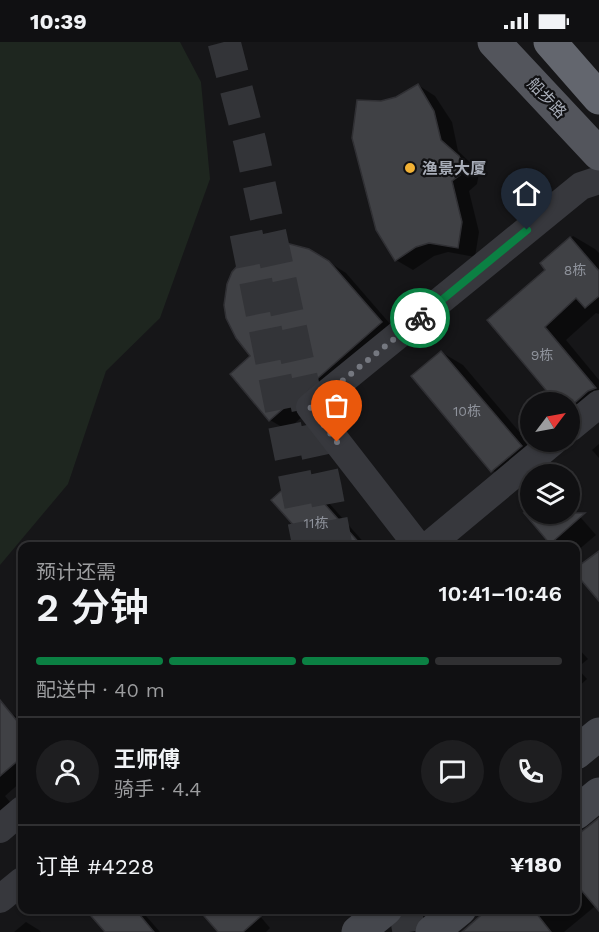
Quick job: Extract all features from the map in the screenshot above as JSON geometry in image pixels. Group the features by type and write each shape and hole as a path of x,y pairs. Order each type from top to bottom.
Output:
{"highway":[{"path":"550,42 599,98"}],"main road":[{"name":"船步路","path":"494,42 599,154"},
{"path":"580,810 599,794"},
{"path":"358,932 380,914"},
{"path":"432,932 454,914"}],"street":[{"path":"415,542 310,407 581,186 599,180"},
{"path":"580,420 599,404"},
{"path":"433,542 541,452"},
{"path":"0,829 18,813"},
{"path":"0,899 18,884"}],"shaded area":[{"path":"0,42 180,42 201,82 210,179 160,318 106,371 68,484 0,565"}],"building":[{"name":"渔景大厦","path":"418,84 434,111 441,140 459,156 462,162 460,175 452,181 462,222 458,248 429,243 416,247 395,261 376,230 352,138 357,100 381,101 396,97"},
{"path":"570,237 599,271 599,296 585,308 576,298 545,327 596,388 580,398 580,392 548,392 487,320 545,270 540,263"},
{"path":"286,243 309,249 329,261 382,322 269,421 230,374 250,356 236,338 226,318 224,305 227,284 232,272 246,256 265,246"},
{"path":"441,351 520,444 520,448 491,472 411,376"},
{"path":"299,475 358,542 308,542 271,500"},
{"path":"533,524 573,524 552,542 548,542"},
{"path":"599,551 599,601 580,579 580,565"},
{"path":"0,700 18,722 18,760 0,776"},
{"path":"599,818 599,911 580,889 580,833"},
{"path":"89,914 139,914 154,932 105,932"},
{"path":"202,914 263,914 243,932 218,932"},
{"path":"482,914 537,914 551,932 462,932"}],"tunnel":[{"path":"224,42 250,142 335,542"},
{"path":"246,233 308,542"},
{"path":"406,914 409,932"}],"way so far":[{"path":"337,442 310,407 420,318"}],"place":[{"name":"渔景大厦","path":"410,168"}],"route":[{"path":"420,318 527,230"}]}
